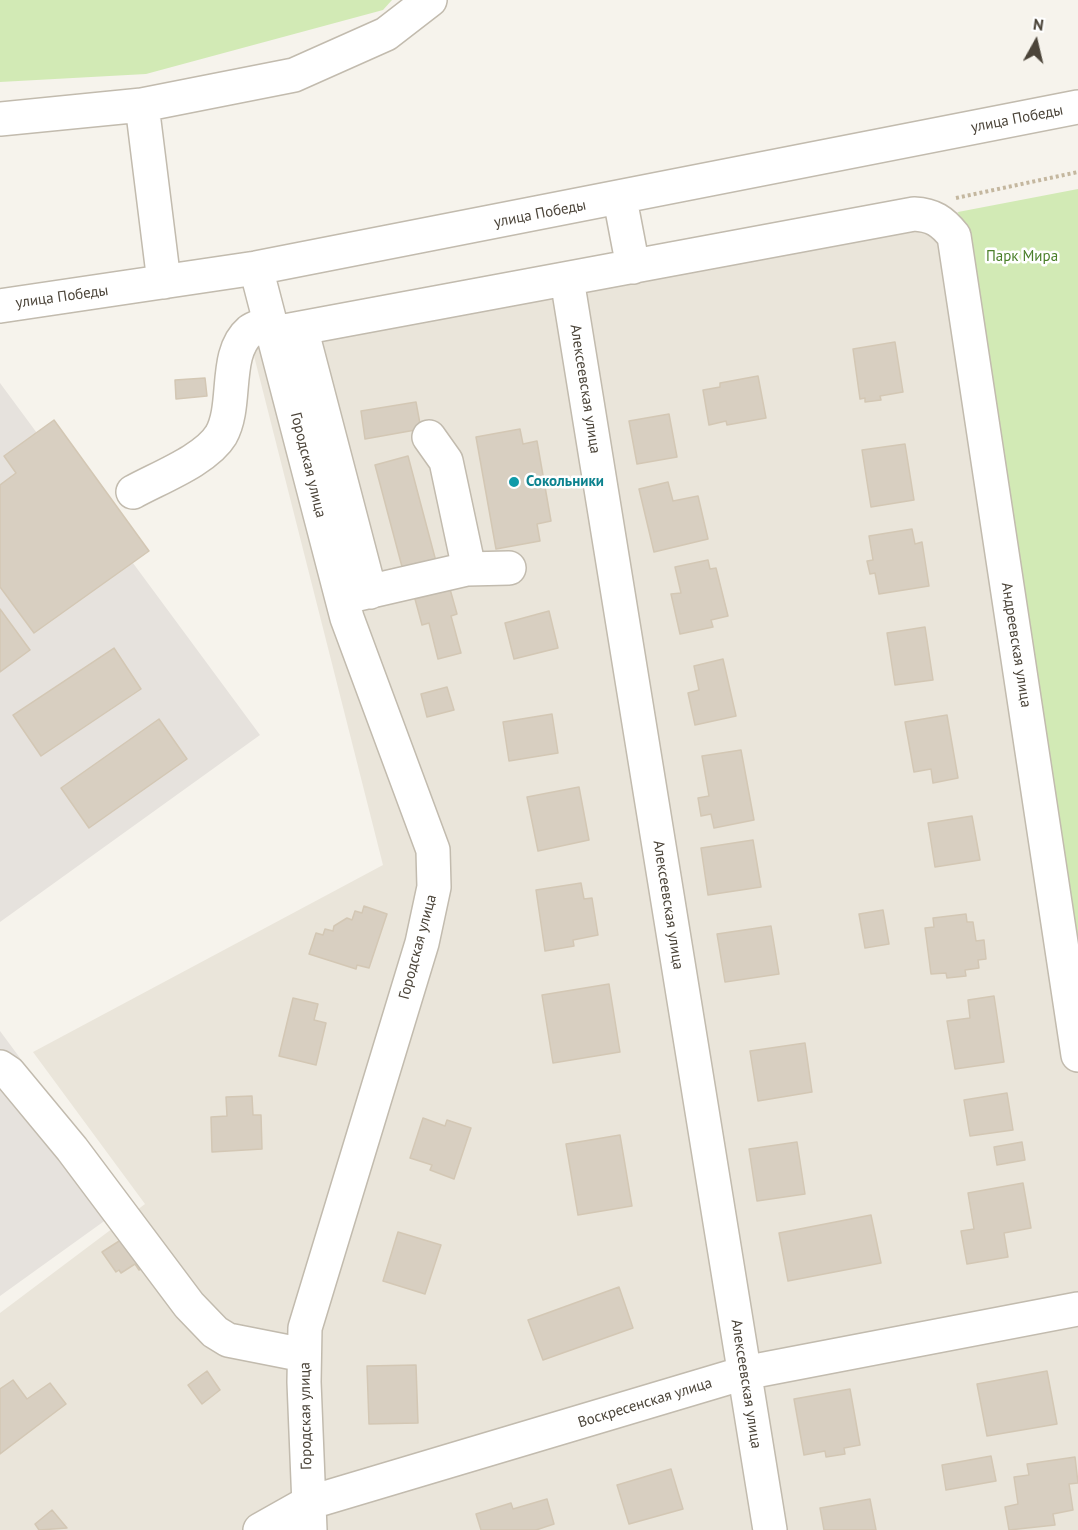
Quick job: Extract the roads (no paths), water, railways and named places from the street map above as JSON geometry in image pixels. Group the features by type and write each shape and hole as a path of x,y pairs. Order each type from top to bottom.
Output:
{"street":[{"path":"0,119 142,105 294,75 386,34 430,0"},
{"path":"142,105 164,282"},
{"name":"улица Победы","path":"0,306 256,268 620,199 1078,107"},
{"path":"133,492 206,451 220,436 228,420 239,345 251,330 282,327 633,267 620,199"},
{"name":"Андреевская улица","path":"633,267 914,214 929,215 944,223 954,236 1078,1055"},
{"name":"Городская улица","path":"256,268 282,327 356,595 433,850 434,887 422,943 305,1328 309,1517"},
{"name":"Алексеевская улица","path":"567,279 770,1530"},
{"path":"429,437 446,461 469,569"},
{"path":"356,595 469,569 509,568"},
{"path":"0,1067 9,1073 72,1149 189,1305 208,1325 228,1340 304,1355"},
{"name":"Воскресенская улица","path":"260,1530 309,1517 744,1373 1078,1310"}],"place":[{"name":"Сокольники","path":"514,482"}],"park label":[{"name":"Парк Мира","path":"1022,257"}]}
